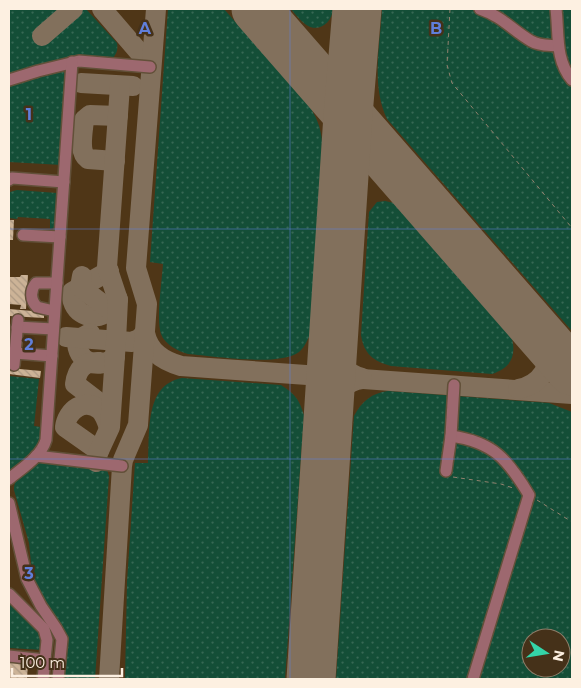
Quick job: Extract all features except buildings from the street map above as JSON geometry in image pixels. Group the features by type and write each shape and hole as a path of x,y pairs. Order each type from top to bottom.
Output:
{"lane":[{"path":"480,9 498,16 530,41 541,45 558,46"},
{"path":"556,9 558,46 565,71 572,80"},
{"path":"9,80 72,62 85,61 150,67"},
{"path":"9,479 36,456 44,447 46,440 72,62"},
{"path":"9,180 12,178 64,182"},
{"path":"23,235 60,237"},
{"path":"54,311 37,307 33,303 32,290 36,283 56,283"},
{"path":"52,356 14,359 17,323 53,329"},
{"path":"446,471 451,436 454,385"},
{"path":"451,436 469,438 492,449 505,460 529,495 473,679"},
{"path":"36,456 122,466"},
{"path":"9,503 27,579 41,606 62,639 58,679"},
{"path":"9,594 44,629 47,640 43,679"},
{"path":"9,656 45,660"}],"path":[{"path":"450,9 447,65 452,83 572,228"},
{"path":"446,471 446,476 501,484 515,489"},
{"path":"529,495 572,522"}],"shaded area":[{"path":"9,9 560,9 564,57 572,67 572,679 9,679"}],"green space":[{"path":"9,9 86,9 117,43 116,53 112,59 39,67 9,73"},
{"path":"168,9 224,9 308,104 318,122 322,142 311,332 301,350 290,356 262,360 188,354 169,344 161,334 159,309 163,264 150,262"},
{"path":"291,9 333,9 327,23 324,26 315,28 305,24"},
{"path":"382,9 555,9 572,82 572,331 387,119 379,93 378,79 378,51"},
{"path":"560,9 572,9 572,67 564,58"},
{"path":"61,70 67,75 62,165 9,162 9,84"},
{"path":"17,190 57,193 56,227 50,229 50,219 9,218 10,192"},
{"path":"377,202 394,203 400,209 511,335 513,354 504,368 492,374 391,366 379,362 367,352 361,335 369,212"},
{"path":"9,376 39,379 34,426 41,427 41,440 27,457 9,471"},
{"path":"182,378 281,385 296,397 302,409 304,415 285,679 125,679 127,582 135,463 148,463 150,425 155,400 161,390 170,382"},
{"path":"388,391 549,403 572,412 572,679 336,679 354,416 360,406 377,394"},
{"path":"38,460 107,470 109,476 95,679 60,679 64,647 33,582 29,543 14,490 19,476"},
{"path":"11,600 42,632 43,650 9,648 9,606"}],"taxiway":[{"path":"42,36 73,9"},
{"path":"102,9 150,67"},
{"path":"109,679 122,466 138,425 147,304 136,268 156,9"},
{"path":"81,83 133,86"},
{"path":"96,462 110,427 116,341 118,300 107,267 120,86"},
{"path":"115,161 88,159 83,152 82,136 84,120 90,115 118,116"},
{"path":"109,271 72,292 72,298 81,313 92,316 104,314 118,299"},
{"path":"82,276 80,287 117,315"},
{"path":"518,389 533,383 544,373 547,366 548,351 545,343 533,327"},
{"path":"90,333 77,340 80,354 84,359 95,364 115,357"},
{"path":"66,337 132,342 139,339 145,333 147,340 158,355 181,366 572,394"},
{"path":"335,342 342,365 350,373 362,378"},
{"path":"100,362 90,363 82,367 75,384 105,407"},
{"path":"330,408 346,385 362,379"},
{"path":"99,451 65,427 66,421 69,415 78,407 88,405 94,406 102,412 109,428"}],"runway":[{"path":"256,9 572,371"},
{"path":"311,679 348,115 357,9"}]}
